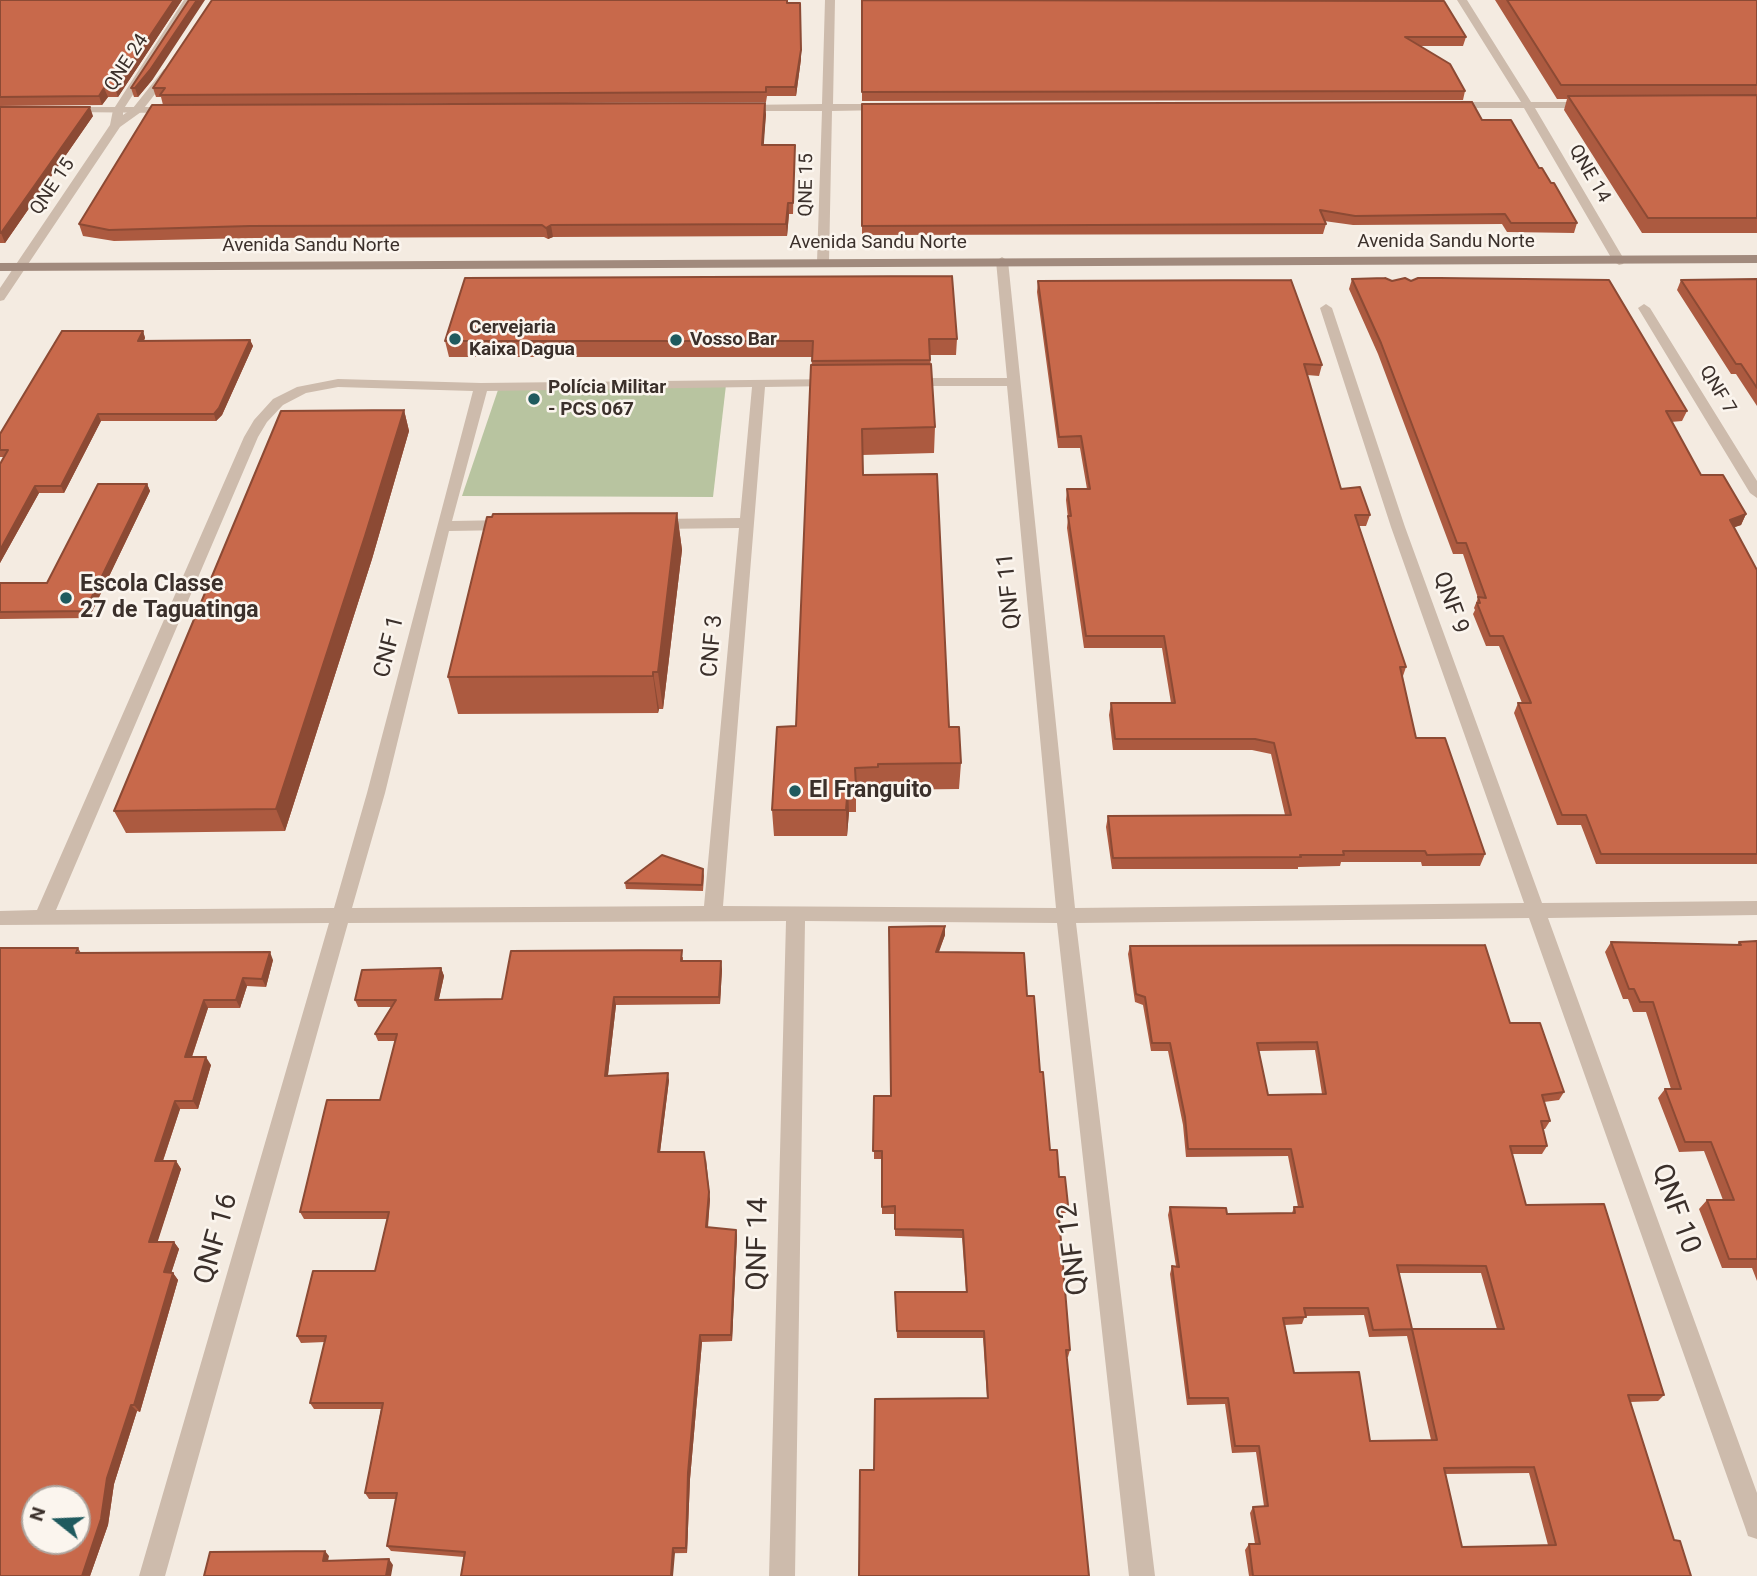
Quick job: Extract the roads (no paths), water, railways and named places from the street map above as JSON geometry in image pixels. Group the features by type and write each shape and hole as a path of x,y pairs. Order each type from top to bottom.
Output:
{"main road":[{"name":"Avenida Sandu Norte","path":"0,267 1757,259"}],"street":[{"name":"QNE 24","path":"117,110 189,0"},
{"name":"QNE 15","path":"823,262 830,0"},
{"name":"QNE 14","path":"1462,0 1528,105 1619,261"},
{"name":"QNE 24","path":"137,110 174,61"},
{"path":"1445,105 1595,105"},
{"path":"730,108 895,107"},
{"path":"52,110 179,110"},
{"path":"116,125 117,110"},
{"name":"QNE 15","path":"0,297 116,125 137,110"},
{"name":"QNF 11","path":"1002,261 1066,916"},
{"name":"QNF 7","path":"1644,307 1757,493"},
{"name":"QNF 9","path":"1326,308 1398,527 1538,911"},
{"name":"CNF 3","path":"713,913 759,382"},
{"path":"43,919 251,437 269,410 286,397 302,390 338,383 481,387 852,382"},
{"path":"892,382 1013,382"},
{"name":"CNF 1","path":"340,917 393,732 443,526 481,387"},
{"path":"636,524 747,523"},
{"path":"443,526 526,525"},
{"path":"0,918 713,913 1066,916 1757,908"},
{"name":"QNF 10","path":"1538,911 1757,1527"},
{"name":"QNF 14","path":"782,1576 796,914"},
{"name":"QNF 12","path":"1066,916 1142,1576"},
{"name":"QNF 16","path":"152,1576 340,917"}],"place":[{"name":"Cervejaria Kaixa Dagua","path":"455,339"},
{"name":"Vosso Bar","path":"676,340"},
{"name":"Polícia Militar - PCS 067","path":"534,399"},
{"name":"Escola Classe 27 de Taguatinga","path":"66,598"},
{"name":"El Franguito","path":"795,791"}]}
